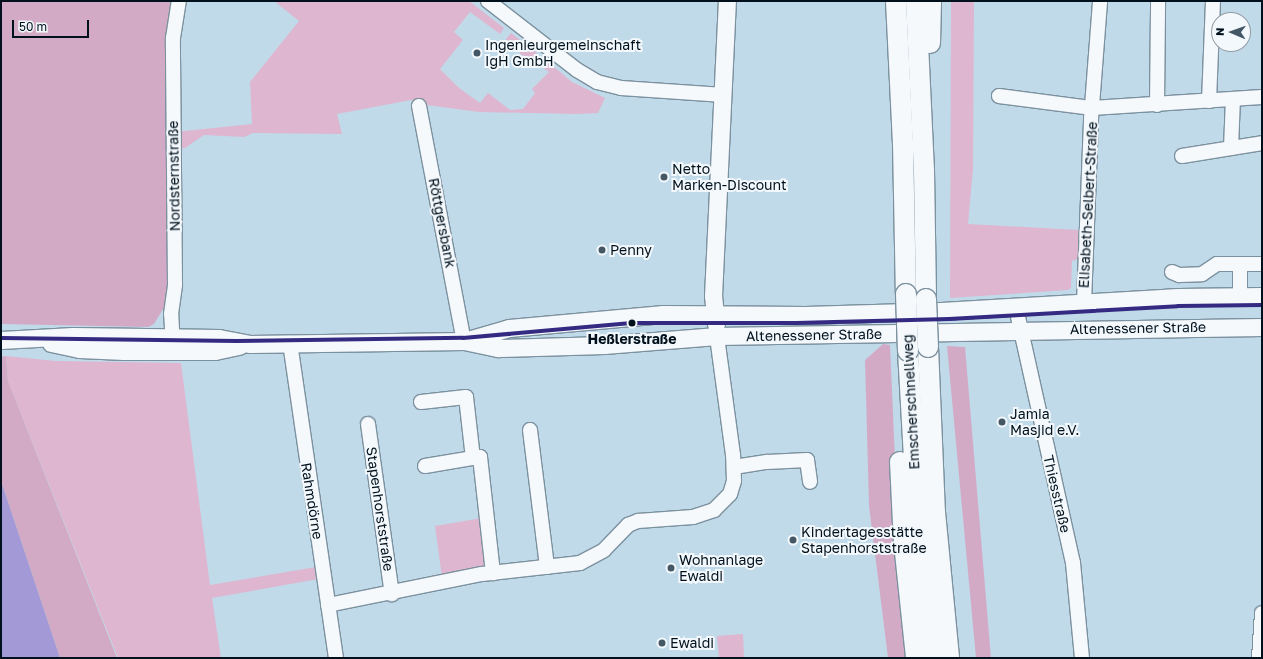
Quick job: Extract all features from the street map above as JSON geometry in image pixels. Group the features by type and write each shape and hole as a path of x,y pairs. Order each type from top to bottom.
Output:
{"highway":[{"name":"Emscherschnellweg","path":"896,1 903,143 908,373 919,546 931,658"},
{"name":"Emscherschnellweg","path":"916,1 924,170 926,299 934,512 949,658"},
{"path":"924,170 931,139 931,1"},
{"path":"908,373 898,414 904,543 916,658"}],"main road":[{"path":"717,336 713,296 724,95 727,1"},
{"name":"Altenessener Straße","path":"464,341 509,328 645,315 805,315 1016,308 1178,297 1262,296"},
{"name":"Altenessener Straße","path":"1,340 35,340 79,349 172,344 219,338 250,344 464,341 498,348 604,345 717,336 1262,327"}],"street":[{"name":"Nordsternstraße","path":"172,344 171,314 175,284 173,38 179,1"},
{"path":"488,1 577,70 597,82 621,88 724,95"},
{"name":"Elisabeth-Selbert-Straße","path":"1084,303 1092,108 1100,1"},
{"path":"1157,104 1158,1"},
{"path":"1209,101 1213,1"},
{"name":"Elisabeth-Selbert-Straße","path":"999,96 1092,108"},
{"path":"1092,108 1262,97"},
{"path":"1231,148 1233,99"},
{"name":"Röttgersbank","path":"419,106 464,341"},
{"path":"1182,156 1262,143"},
{"path":"1172,272 1180,275 1202,274 1217,264 1262,264"},
{"path":"1240,264 1240,296"},
{"name":"Thiesstraße","path":"1016,308 1071,555 1082,658"},
{"path":"328,605 392,594 493,573 547,567 591,559 628,525 638,521 693,517 714,510 730,494 734,482 734,467 717,336"},
{"name":"Rahmdörne","path":"290,343 336,658"},
{"path":"421,402 466,396 473,458"},
{"name":"Stapenhorststraße","path":"368,424 392,594"},
{"path":"530,430 547,567"},
{"path":"425,466 480,457 493,573"},
{"path":"734,467 767,462 807,460 810,482"},
{"path":"1260,658 1262,613"}],"shaded area":[{"path":"1,1 176,1 173,283 166,304 154,324 148,327 1,324"},
{"path":"274,1 469,1 504,28 500,34 470,12 454,32 463,40 440,69 459,88 480,103 488,93 510,110 523,109 535,93 532,89 549,72 542,67 547,61 572,82 605,98 598,113 577,114 479,112 427,105 411,100 337,114 342,134 253,133 244,137 204,135 185,148 176,149 175,132 252,124 250,82 299,21"},
{"path":"951,1 974,1 973,169 968,224 1079,230 1078,259 1072,261 1071,288 1068,290 950,298"},
{"path":"511,33 537,53 532,59 520,54 520,50 514,49 515,46 507,44 506,39"},
{"path":"883,344 890,345 897,506 908,658 888,658 869,506 865,360"},
{"path":"947,346 965,347 991,658 976,658"},
{"path":"6,356 56,361 181,363 210,585 322,566 324,578 212,598 221,658 118,658 8,381"},
{"path":"6,356 8,381 117,658 60,658 1,481 1,357"},
{"path":"1,481 60,658 1,658"},
{"path":"482,518 490,569 442,577 435,526"},
{"path":"743,634 744,658 719,658 717,636"}],"transit line":[{"path":"1,338 237,341 463,338 631,323 796,323 949,319 1178,306 1262,305"}],"place":[{"name":"Ingenieurgemeinschaft IgH GmbH","path":"477,53"},
{"name":"Netto Marken-Discount","path":"664,177"},
{"name":"Penny","path":"602,250"},
{"name":"Heßlerstraße","path":"632,323"},
{"name":"Jamia Masjid e.V.","path":"1002,422"},
{"name":"Kindertagesstätte Stapenhorststraße","path":"793,540"},
{"name":"Wohnanlage Ewaldi","path":"671,568"},
{"name":"Ewaldi","path":"662,643"}]}
